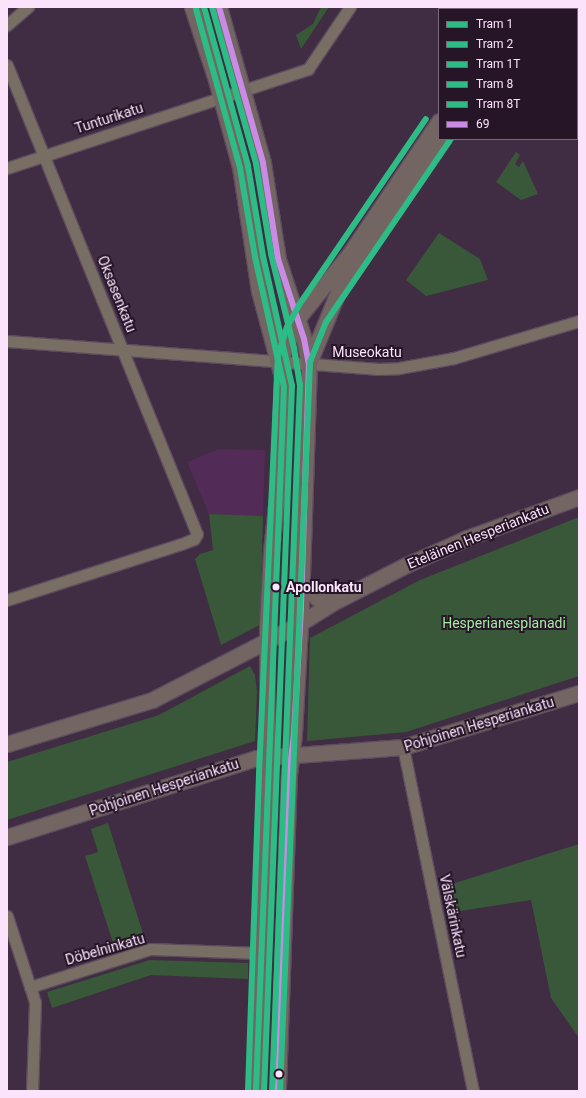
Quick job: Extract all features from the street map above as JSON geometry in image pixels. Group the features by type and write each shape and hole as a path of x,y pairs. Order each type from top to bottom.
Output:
{"main road":[{"path":"192,7 221,97 240,167 263,311 279,362 282,377 278,487 270,558 267,757 256,1091"},
{"path":"219,7 244,90 263,162 278,259 298,318 309,364 302,583 291,756 278,1091"},
{"path":"279,362 298,318 350,253 438,122"},
{"path":"309,364 338,292 442,140"},
{"name":"Eteläinen Hesperiankatu","path":"7,744 152,700 299,624 334,602 406,565 467,538 579,497"},
{"path":"302,583 317,598 334,602"},
{"name":"Pohjoinen Hesperiankatu","path":"7,837 245,761 267,757 403,747 579,693"}],"street":[{"path":"7,25 28,7"},
{"name":"Tunturikatu","path":"7,168 308,69 350,7"},
{"name":"Oksasenkatu","path":"7,65 124,350 197,534 194,539 185,543 7,598"},
{"name":"Museokatu","path":"7,341 376,369 427,364 579,321"},
{"name":"Välskärinkatu","path":"403,747 473,1091"},
{"path":"7,916 35,1002 32,1091"},
{"name":"Döbelninkatu","path":"30,987 150,949 261,953"}],"shaded area":[{"path":"218,449 265,450 263,516 209,514 187,462"}],"green space":[{"path":"321,7 329,7 301,49 296,35 313,24"},
{"path":"516,152 520,155 515,164 519,167 523,161 538,194 521,200 496,182"},
{"path":"439,233 480,259 488,280 426,296 406,280"},
{"path":"209,514 263,516 260,625 221,645 195,559 200,554 213,550"},
{"name":"Hesperianesplanadi","path":"579,517 579,676 406,732 307,741 310,638 420,580"},
{"path":"250,666 255,675 257,691 255,741 7,820 7,762 159,715"},
{"path":"108,823 145,940 115,949 85,856 98,852 91,829"},
{"path":"579,844 579,1038 551,998 531,900 448,913 442,887"},
{"path":"150,960 248,963 248,979 151,975 52,1008 47,992"}],"tram line":[{"name":"1","path":"204,7 248,166 263,256 292,386 264,1091"},
{"name":"1T","path":"212,7 256,164 271,254 294,348 300,385 272,1091"},
{"name":"2","path":"196,9 240,168 255,257 284,387 256,1091"},
{"name":"8T","path":"248,1090 259,773 278,356 287,327 299,305 426,119"},
{"name":"8","path":"280,1091 310,362 326,322 450,140"}],"transit line":[{"name":"69","path":"219,7 263,163 278,259 304,339 309,364 301,608 294,734 289,772 278,1091"}],"place":[{"name":"Apollonkatu","path":"276,587"}]}
